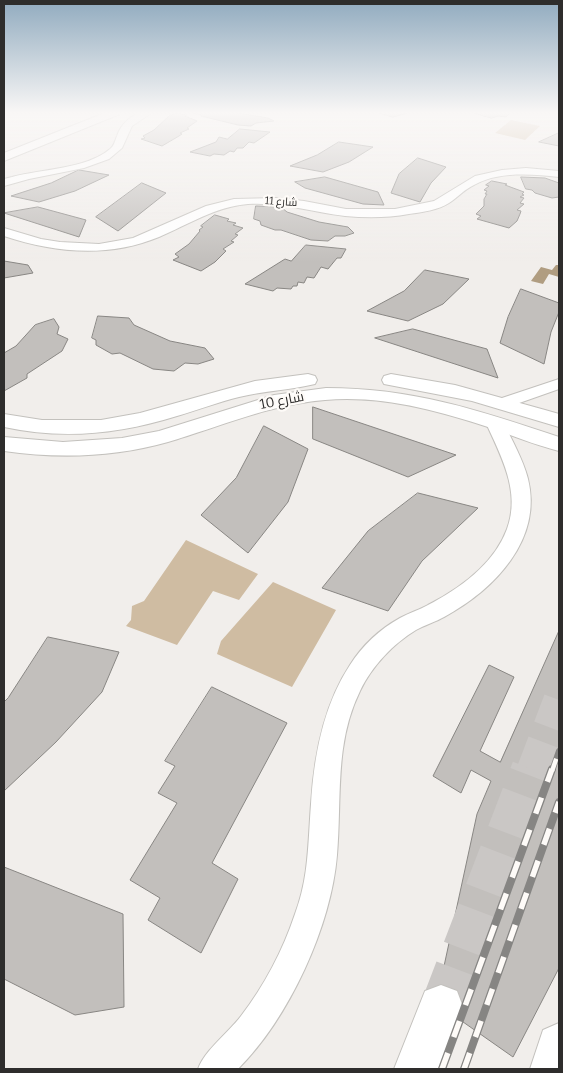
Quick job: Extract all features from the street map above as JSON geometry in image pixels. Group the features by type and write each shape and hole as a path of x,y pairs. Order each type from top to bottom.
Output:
{"main road":[{"path":"417,1069 441,1007"},
{"path":"552,1069 559,1046"}],"street":[{"path":"4,183 25,176 94,162"},
{"name":"شارع 11","path":"4,232 32,243 52,246 70,248 107,246 154,234 202,210 231,203 276,200 351,213 389,213 418,209 440,203 471,182 496,175 523,172 559,174"},
{"name":"شارع 10","path":"4,421 65,428 126,423 157,416 248,388 318,379 363,379 419,392 505,403 559,421"},
{"path":"505,403 559,384"},
{"name":"شارع 10","path":"4,444 60,449 112,446 161,437 250,408 293,398 356,393 419,392 504,431 559,444"},
{"path":"215,1069 228,1058 255,1025 276,989 308,921 318,889 323,857 324,796 332,741 338,716 349,687 364,662 384,641 406,625 461,596 502,560 511,546 521,516 522,501 504,431"}],"shaded area":[{"path":"556,265 559,265 559,277 549,274 543,284 531,281 541,267 552,270"},
{"path":"186,540 258,574 239,600 213,591 177,645 126,626 131,620 132,606 144,601"},
{"path":"273,582 336,610 292,687 217,654 221,641"}],"building":[{"path":"300,162 349,162 323,172 290,166"},
{"path":"413,162 431,162 446,167 431,183 420,202 391,193 399,174"},
{"path":"79,170 109,175 75,191 39,202 11,196 51,183"},
{"path":"325,177 378,192 384,205 363,204 305,188 295,182"},
{"path":"521,177 545,178 559,183 559,197 552,198 526,189"},
{"path":"492,181 507,184 505,185 524,192 522,194 524,195 520,197 524,198 520,203 524,204 517,210 521,211 520,214 517,221 509,228 477,219 481,216 476,214 484,206 484,199 487,194 485,194 487,191 484,190 489,186 486,185"},
{"path":"142,183 166,193 118,231 96,217"},
{"path":"256,206 281,207 287,212 319,222 348,227 354,233 345,236 335,236 328,241 311,240 261,225 260,221 254,219"},
{"path":"38,207 86,220 79,237 4,213"},
{"path":"215,215 229,219 227,221 236,223 233,225 243,228 235,234 238,235 231,241 234,242 223,249 226,251 215,262 201,271 173,260 179,257 175,254 189,244 203,227 201,226"},
{"path":"306,245 346,249 341,258 337,258 328,269 321,267 314,278 307,277 304,283 298,282 297,286 293,286 291,289 277,288 273,291 245,284 285,259 291,261"},
{"path":"4,261 28,265 33,273 4,278"},
{"path":"425,270 469,279 443,304 408,321 367,311 404,291"},
{"path":"521,289 559,303 559,312 551,332 544,364 500,343 508,317"},
{"path":"98,316 129,318 134,325 170,341 205,348 214,359 198,364 185,363 174,371 153,369 120,353 112,354 96,345 96,340 92,338"},
{"path":"54,319 59,327 57,334 68,339 62,351 27,374 27,378 4,391 4,353 16,346 35,325"},
{"path":"413,329 487,349 498,378 375,338"},
{"path":"313,407 456,455 408,477 313,439"},
{"path":"264,426 308,449 288,502 248,553 201,515 236,478"},
{"path":"418,493 478,508 422,561 388,611 322,588 368,531"},
{"path":"559,631 559,968 513,1057 436,1003 477,814 491,781 471,770 461,793 433,776 489,665 514,677 480,751 500,762"},
{"path":"48,637 119,652 102,692 56,742 4,791 4,702"},
{"path":"212,687 287,723 212,863 238,879 201,953 148,920 160,898 130,880 177,803 158,793 175,766 165,761"},
{"path":"4,867 123,914 124,1007 75,1015 4,979"}],"tunnel":[{"path":"532,771 559,700"},
{"path":"441,1007 532,769"}],"railway":[{"path":"552,771 559,751"},
{"path":"442,1069 552,769"},
{"path":"464,1069 559,802"}]}
